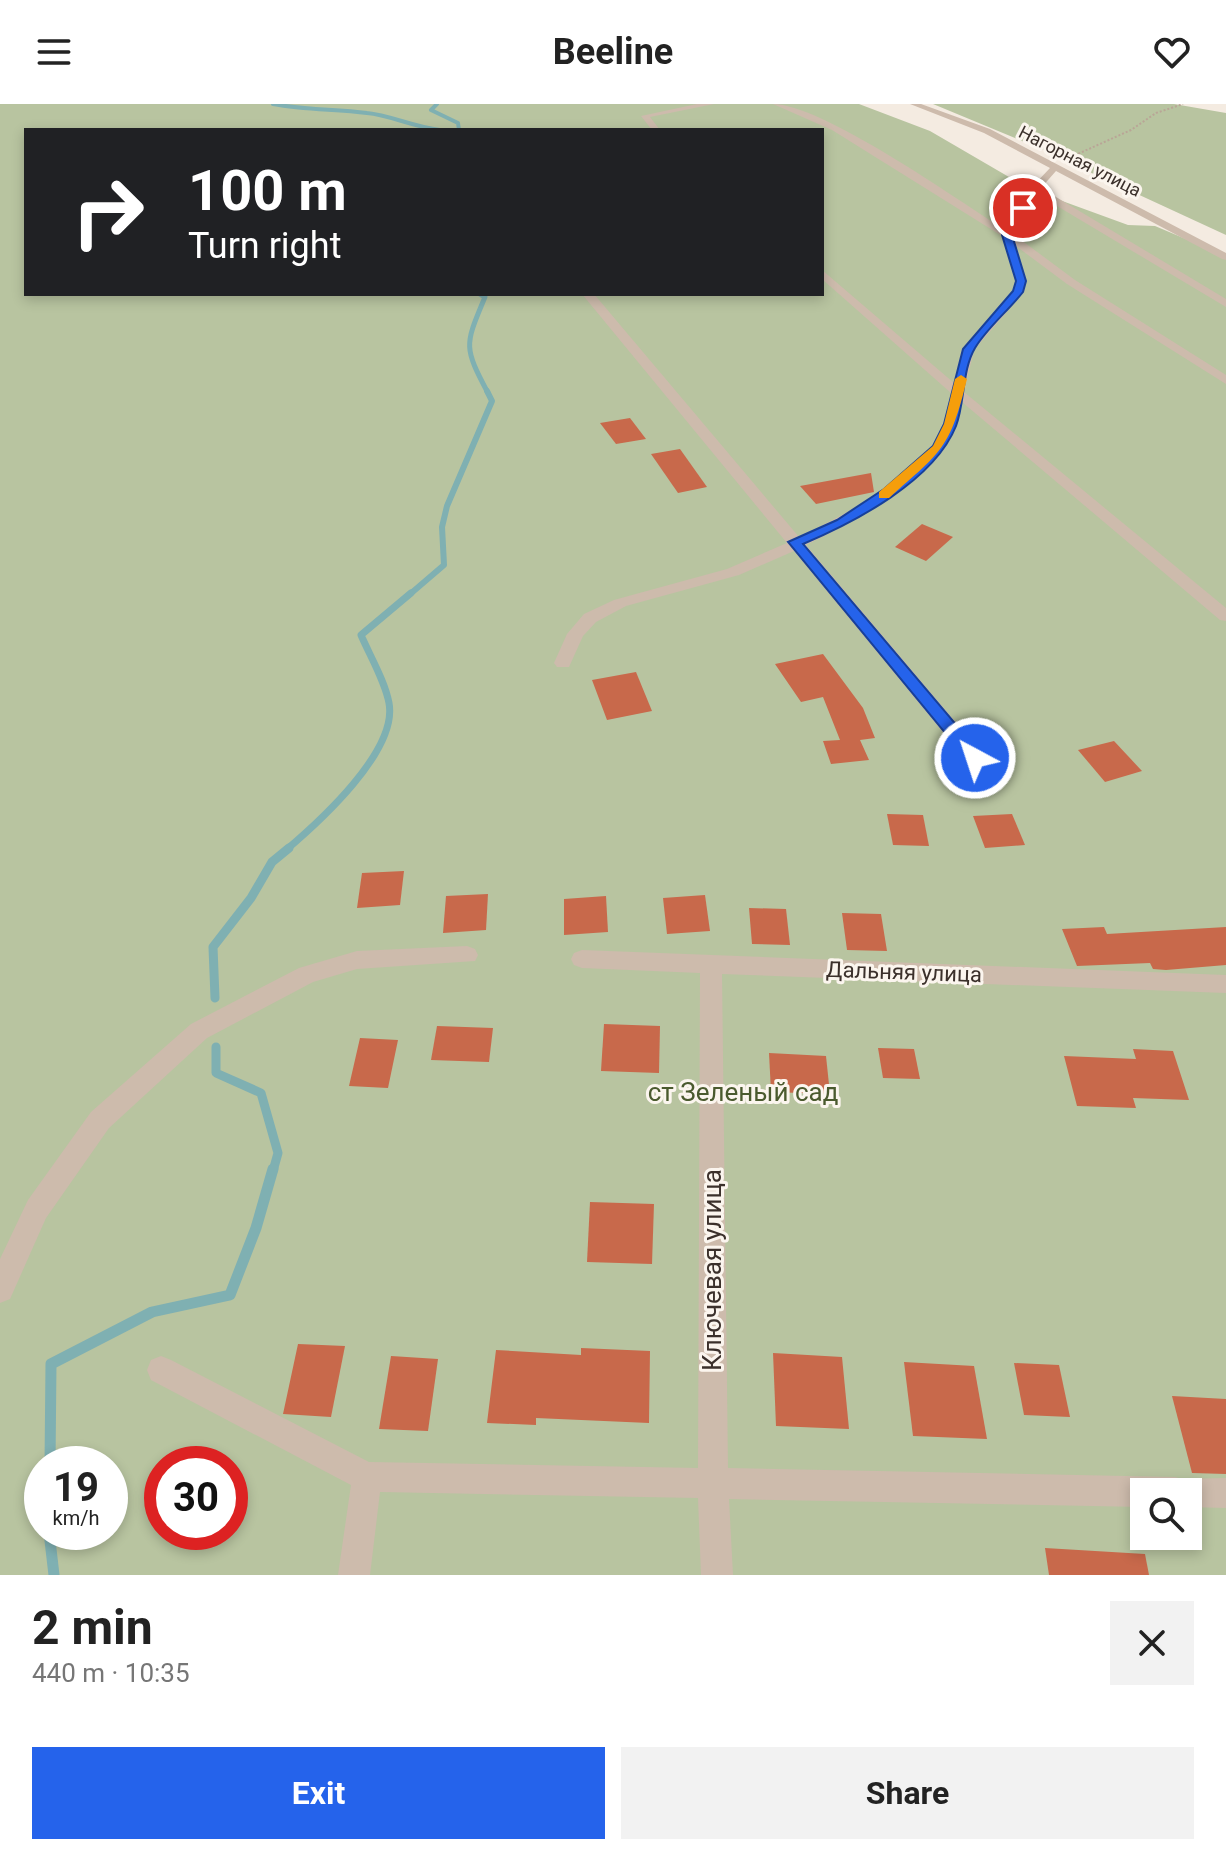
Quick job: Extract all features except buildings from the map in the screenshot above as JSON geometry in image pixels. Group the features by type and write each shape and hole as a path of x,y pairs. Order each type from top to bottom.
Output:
{"street":[{"path":"654,128 645,116 710,104"},
{"path":"777,104 835,128 1007,235 1071,282 1226,380"},
{"name":"Нагорная улица","path":"914,104 987,131 1226,257"},
{"path":"563,663 575,634 600,613 620,603 733,572 842,522 877,499 938,448 950,424 968,349 1018,292 1021,281 1007,235 1035,189 1056,166"},
{"path":"1035,189 1226,304"},
{"path":"1104,190 1212,236"},
{"path":"824,275 958,393 1226,616"},
{"path":"590,296 995,782"},
{"path":"0,1289 37,1209 100,1120 199,1031 307,975 357,960 467,955"},
{"name":"Дальняя улица","path":"582,959 1226,984"},
{"name":"Ключевая улица","path":"711,965 713,1486 717,1575"},
{"path":"161,1370 367,1477 713,1486 1130,1491"},
{"path":"354,1575 367,1477"},
{"path":"1202,1492 1226,1493"}],"path":[{"path":"1056,166 1131,130 1156,113 1183,104"}],"green space":[{"name":"ст Зеленый сад","path":"0,104 859,104 930,131 1021,184 1054,198 1128,225 1155,226 1226,256 1226,1575 0,1575"},
{"path":"933,104 1174,104 1226,113 1226,235 1068,162 1073,159 1063,153 1058,156"}],"waterway":[{"path":"273,104 376,114 430,128"},
{"path":"437,104 431,110 458,123 459,128"},
{"path":"409,595 444,565 442,527 447,506 492,401 474,365 470,345 483,296"},
{"path":"286,850 353,784 381,742 389,722 389,703 381,677 361,635 411,593"},
{"path":"215,998 213,947 251,898 272,862 289,848"},
{"path":"216,1047 216,1073 261,1093 278,1153 273,1171"},
{"path":"50,1446 51,1364 152,1312 230,1295 256,1228 273,1169"},
{"path":"51,1550 54,1575"}],"slow traffic":[{"path":"884,495 938,448 950,424 961,379"}],"route":[{"path":"975,758 795,542 842,522 889,492 938,448 950,424 968,349 1018,292 1021,281 1007,235 1023,208"}]}
